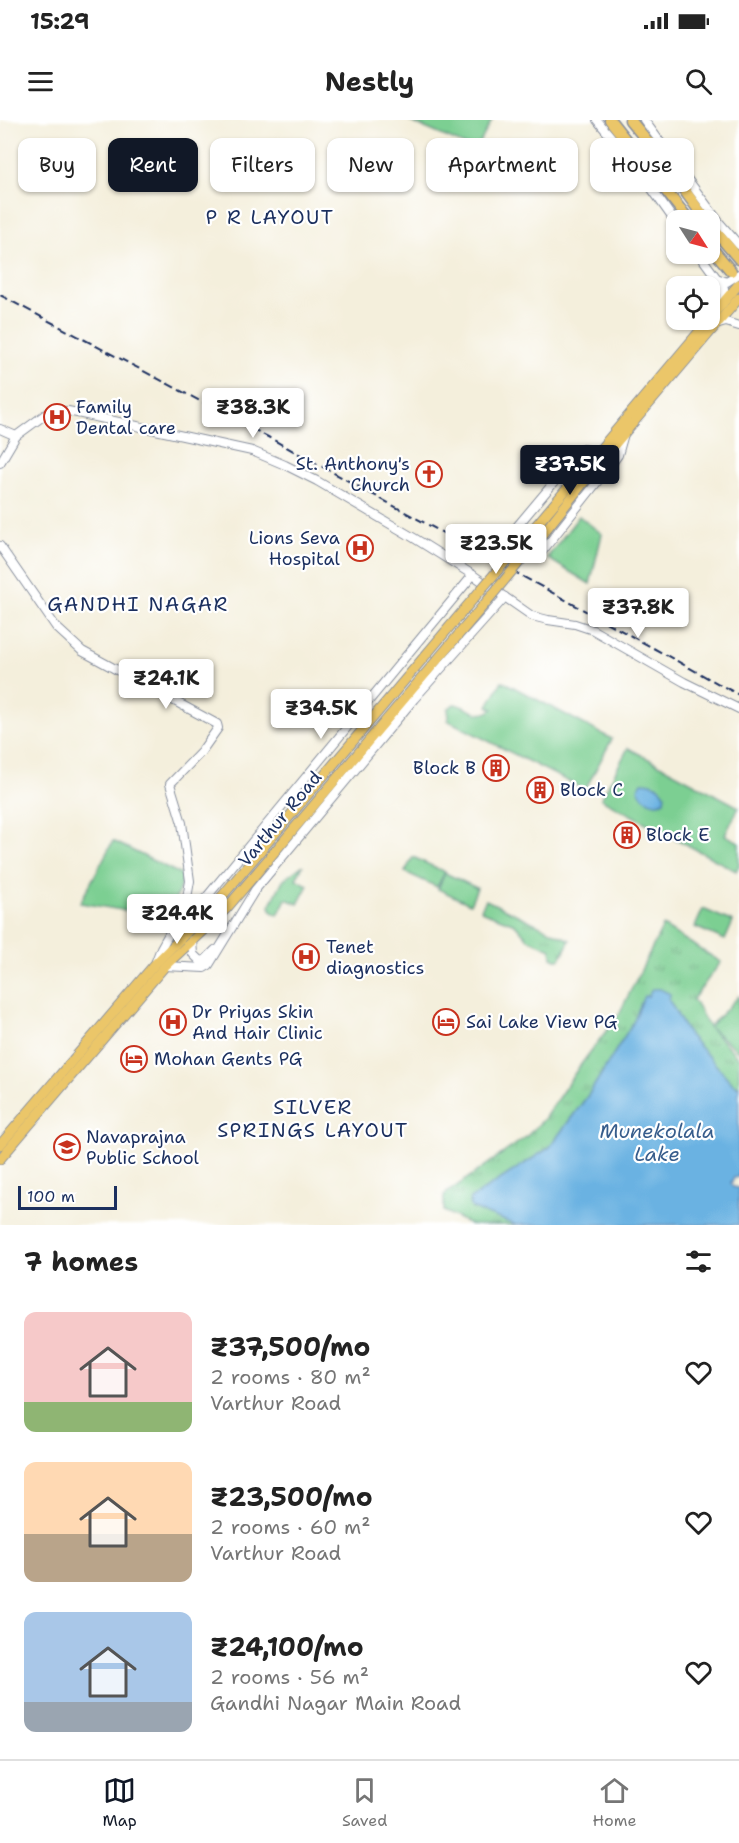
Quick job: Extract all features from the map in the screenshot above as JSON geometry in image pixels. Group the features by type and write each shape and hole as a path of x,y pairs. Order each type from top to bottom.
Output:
{"highway":[{"path":"610,120 681,210"},
{"path":"630,120 699,210"},
{"path":"720,237 739,259"},
{"path":"720,256 735,272"}],"main road":[{"name":"Varthur Road","path":"720,306 739,284"},
{"name":"Varthur Road","path":"720,323 739,298"},
{"name":"Varthur Road","path":"0,1145 200,919 479,592 521,533 587,463 700,330"},
{"name":"Varthur Road","path":"0,1159 160,965 226,909 488,600 538,548 625,433 714,330"},
{"path":"575,458 587,463"}],"street":[{"path":"597,120 638,168 667,210"},
{"path":"644,120 719,222 739,245"},
{"path":"707,264 717,276"},
{"path":"720,280 724,282 735,272"},
{"path":"720,281 724,290 723,303"},
{"path":"720,324 726,322 739,326"},
{"path":"0,463 16,436 50,411 68,411 252,452 317,482 473,575 532,616 575,624 593,630 739,710"},
{"path":"0,429 16,436"},
{"path":"521,533 582,449 596,451"},
{"path":"0,546 56,627 82,651 187,707 217,724 219,728 201,752 170,784 182,823 190,881 187,898 161,948 160,965 207,968 218,953 247,900 425,686 504,597"},
{"path":"179,916 205,899 473,575"},
{"path":"179,916 184,926 190,926 200,919"},
{"path":"192,940 194,956 203,961 224,940"}],"green space":[{"path":"409,120 492,120 482,138 448,138"},
{"path":"579,516 602,534 590,584 547,558"},
{"path":"502,681 612,739 585,790 447,720 449,718 448,709 454,704 483,714 493,709 488,706"},
{"path":"628,748 739,807 725,835 739,842 739,865 736,871 601,799"},
{"path":"113,841 184,876 171,912 152,901 145,914 80,903"},
{"path":"413,857 445,872 437,887 405,872"},
{"path":"303,865 296,879 308,885 298,904 286,899 278,915 272,912 270,906 283,880"},
{"path":"445,873 477,888 470,904 438,889"},
{"path":"486,900 570,940 560,959 552,957 551,949 528,939 515,924 483,912 481,909"},
{"path":"703,909 733,922 725,940 695,927"},
{"path":"663,926 721,962 693,999 709,1027 739,1058 739,1087 733,1084 688,1034 669,1000 644,997 634,1021 589,1094 549,1148 470,1199 474,1209 516,1225 471,1225 444,1211 444,1195 526,1137 544,1119 619,1014"},
{"path":"739,996 739,1052 709,1027"}],"water":[{"path":"642,782 652,783 661,788 665,794 664,801 656,803 642,796 638,789"},
{"name":"Munekolala Lake","path":"652,989 660,989 670,994 669,1000 688,1034 733,1084 739,1087 739,1177 734,1178 731,1183 733,1187 739,1188 739,1225 516,1225 470,1206 470,1199 549,1148 589,1094 634,1021 644,996 648,996"}],"railway":[{"path":"0,295 268,437 739,695"}],"place":[{"name":"Family Dental care","path":"57,417"},
{"name":"St. Anthony's Church","path":"429,474"},
{"name":"Lions Seva Hospital","path":"360,548"},
{"name":"Block B","path":"496,768"},
{"name":"Block C","path":"540,790"},
{"name":"Block E","path":"627,835"},
{"name":"Tenet diagnostics","path":"306,957"},
{"name":"Dr Priyas Skin And Hair Clinic","path":"173,1022"},
{"name":"Sai Lake View PG","path":"446,1022"},
{"name":"Mohan Gents PG","path":"134,1059"},
{"name":"Navaprajna Public School","path":"67,1147"}],"district":[{"name":"P R LAYOUT","path":"270,217"},
{"name":"GANDHI NAGAR","path":"138,604"},
{"name":"SILVER SPRINGS LAYOUT","path":"313,1118"}]}
